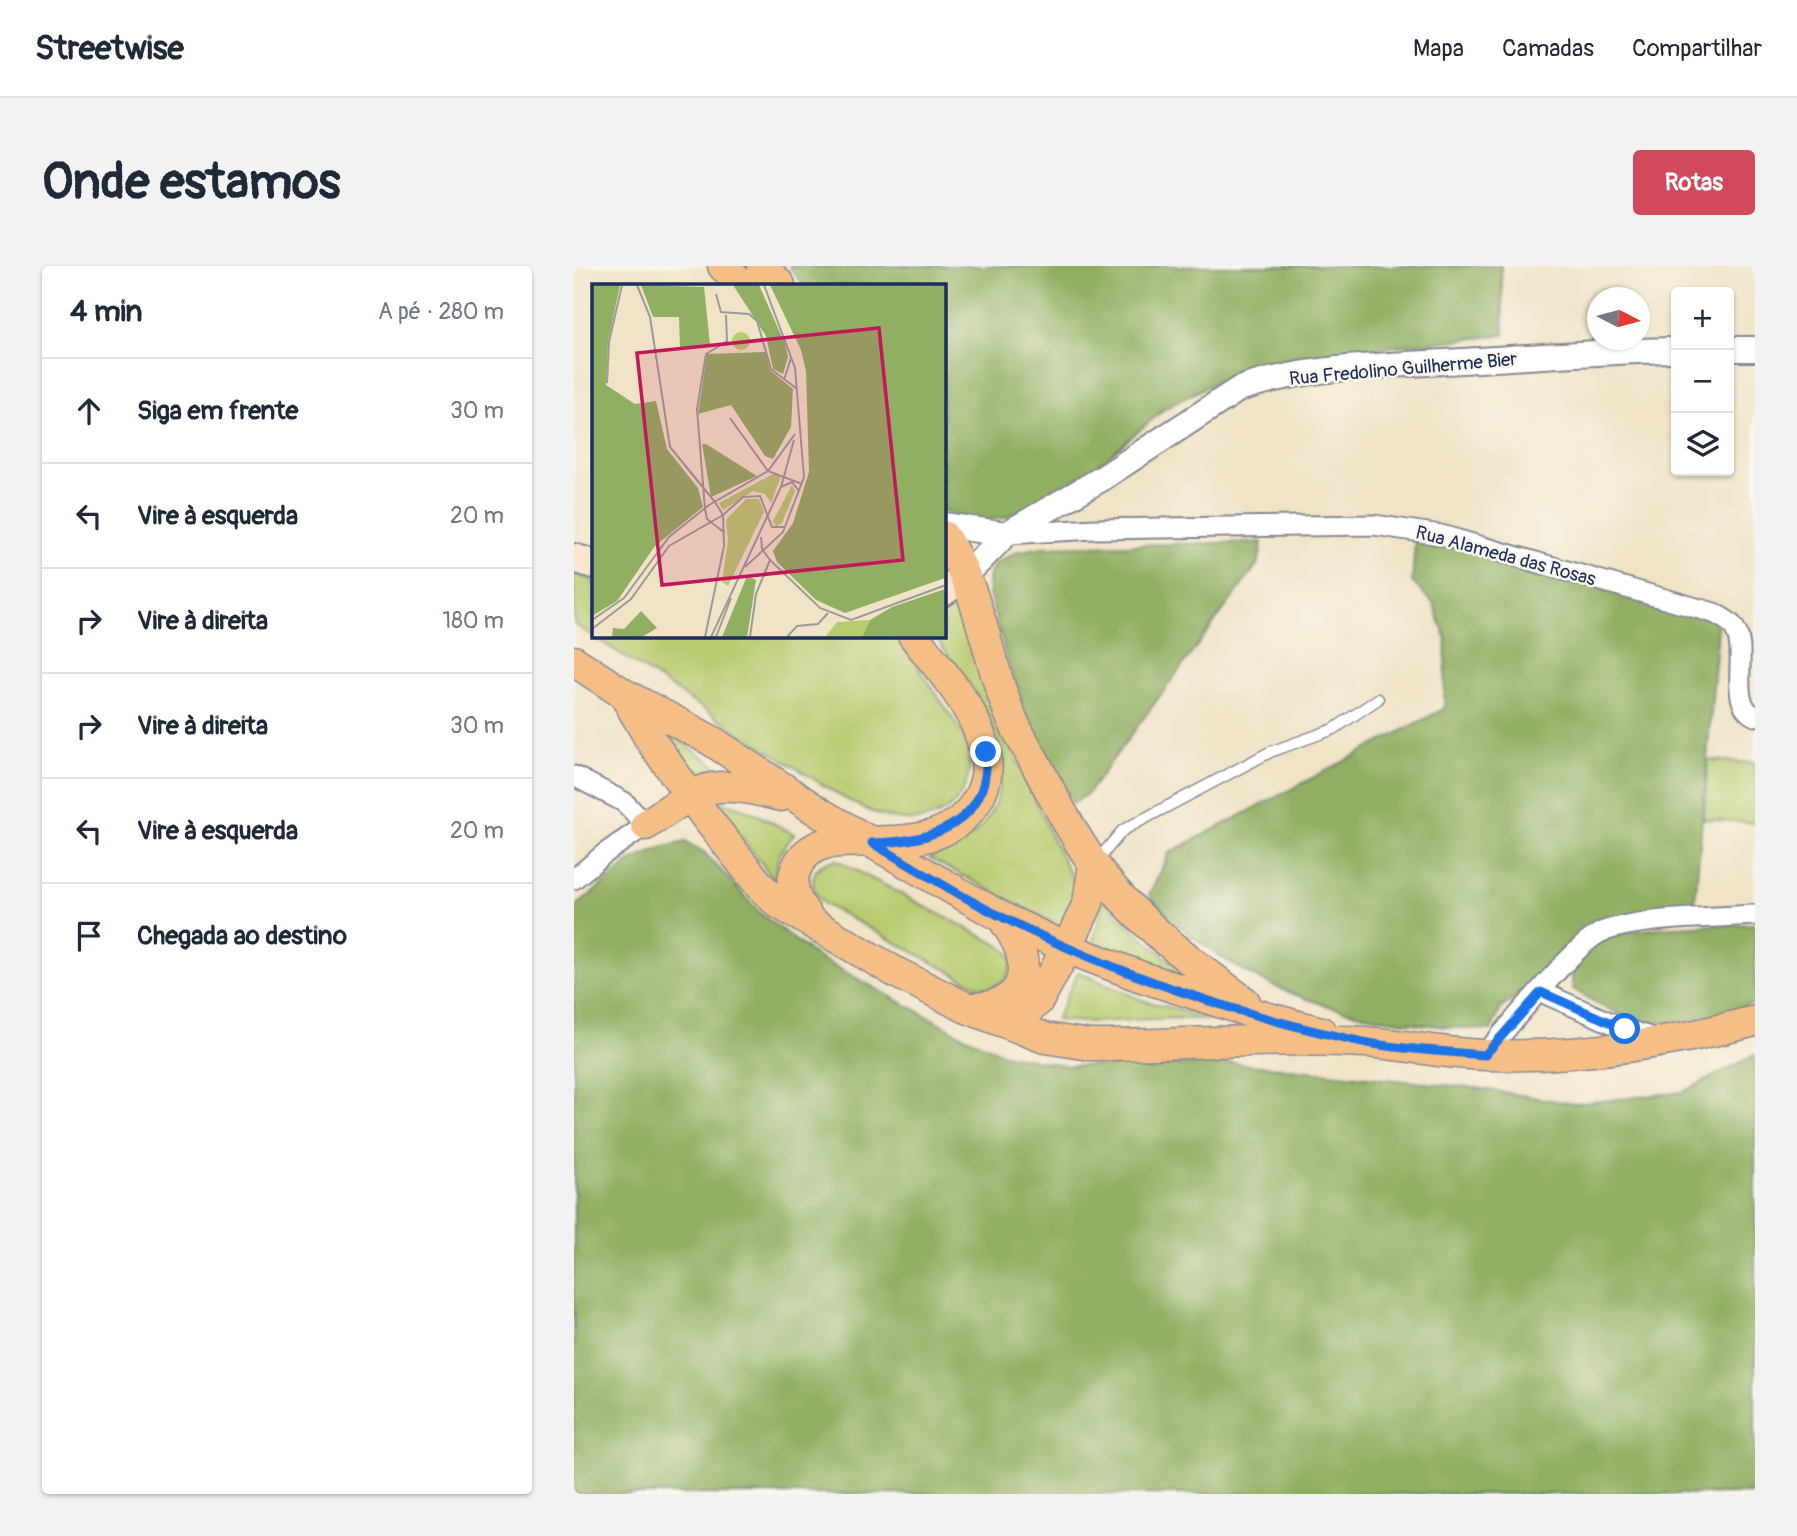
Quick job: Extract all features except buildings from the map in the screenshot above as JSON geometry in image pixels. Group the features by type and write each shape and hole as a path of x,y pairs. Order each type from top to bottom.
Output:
{"main road":[{"path":"723,266 740,284"},
{"path":"762,266 779,284"},
{"path":"945,539 952,548 954,584 1012,718 1057,805 1094,864 1140,916 1180,952 1265,1017"},
{"path":"574,558 592,564"},
{"path":"810,921 796,898 792,882 796,866 808,851 826,843 908,841 942,832 973,807 983,791 988,772 986,752 976,724 960,697 915,637"},
{"path":"574,661 624,694 712,741 813,808 1003,918 1067,948 1139,976 1265,1017 1366,1042"},
{"path":"624,694 651,741 690,795 761,887 778,903 897,973 967,1008 1045,1038 1090,1045 1366,1042 1485,1055 1546,1056 1594,1053 1664,1042 1755,1021"},
{"path":"646,825 705,788 736,786 813,808 869,831 908,841"},
{"path":"646,825 671,823 698,829 724,841"},
{"path":"1012,1024 1038,1001 1067,948 1088,902 1094,864"},
{"path":"967,1008 996,1006 1018,988 1023,975 1020,950 1003,918"}],"street":[{"path":"1734,349 1755,349"},
{"name":"Rua Fredolino Guilherme Bier","path":"954,584 1006,534 1101,479 1239,388 1300,374 1372,367 1671,350"},
{"path":"945,525 1006,534"},
{"name":"Rua Alameda das Rosas","path":"1006,534 1095,529 1374,525 1441,535 1714,613 1733,625 1741,645 1739,693 1750,714 1755,716"},
{"path":"574,776 624,802 646,825 574,879"},
{"path":"1485,1055 1577,950 1602,932 1636,924 1755,915"},
{"path":"1541,992 1625,1029 1664,1042"}],"lane":[{"path":"1094,864 1123,830 1270,752 1334,729 1378,699"}],"green space":[{"path":"789,266 1501,266 1504,335 1299,356 1256,368 1212,384 1167,407 1097,466 1042,501 1004,518 975,521 945,513 945,284 802,284"},
{"path":"1415,541 1443,544 1712,619 1718,627 1694,914 1628,918 1501,1008 1491,1030 1448,1027 1367,1015 1290,993 1218,955 1183,929 1149,895 1169,853 1444,709 1446,638 1433,603 1412,582"},
{"path":"1262,542 1259,562 1088,793 1073,804 1030,725 1006,656 989,594 988,578 994,564 1017,552 1041,547"},
{"path":"574,574 592,580 592,636 574,624"},
{"path":"957,597 1006,735 1075,884 1074,904 1061,927 929,858 964,841 982,826 995,804 1001,768 999,747 983,707 935,637 945,637 945,606"},
{"path":"594,637 898,637 965,737 970,768 959,797 945,811 917,820 897,819 875,813 841,796"},
{"path":"651,719 718,768 692,772"},
{"path":"1708,760 1755,763 1755,823 1704,819"},
{"path":"715,801 746,810 794,834 779,855 774,880"},
{"path":"685,842 704,852 761,914 817,957 960,1034 1004,1054 1066,1066 1232,1063 1483,1089 1574,1104 1683,1092 1755,1055 1755,1494 574,1494 574,908 633,860 661,848"},
{"path":"836,860 997,944 1008,952 1013,962 1005,981 988,989 977,986 824,904 815,891 814,877 821,866"},
{"path":"1104,900 1127,924 1192,979 1139,961 1093,941"},
{"path":"1755,924 1755,1003 1696,1019 1659,1023 1637,1020 1614,1012 1573,989 1573,973 1578,959 1589,948 1618,934 1656,928"},
{"path":"1078,972 1141,1000 1217,1020 1056,1020"}],"route":[{"path":"986,752 988,772 983,791 962,818 942,832 908,841 872,843 1003,918 1067,948 1139,976 1265,1017 1366,1042 1485,1055 1541,992 1625,1029"}]}
